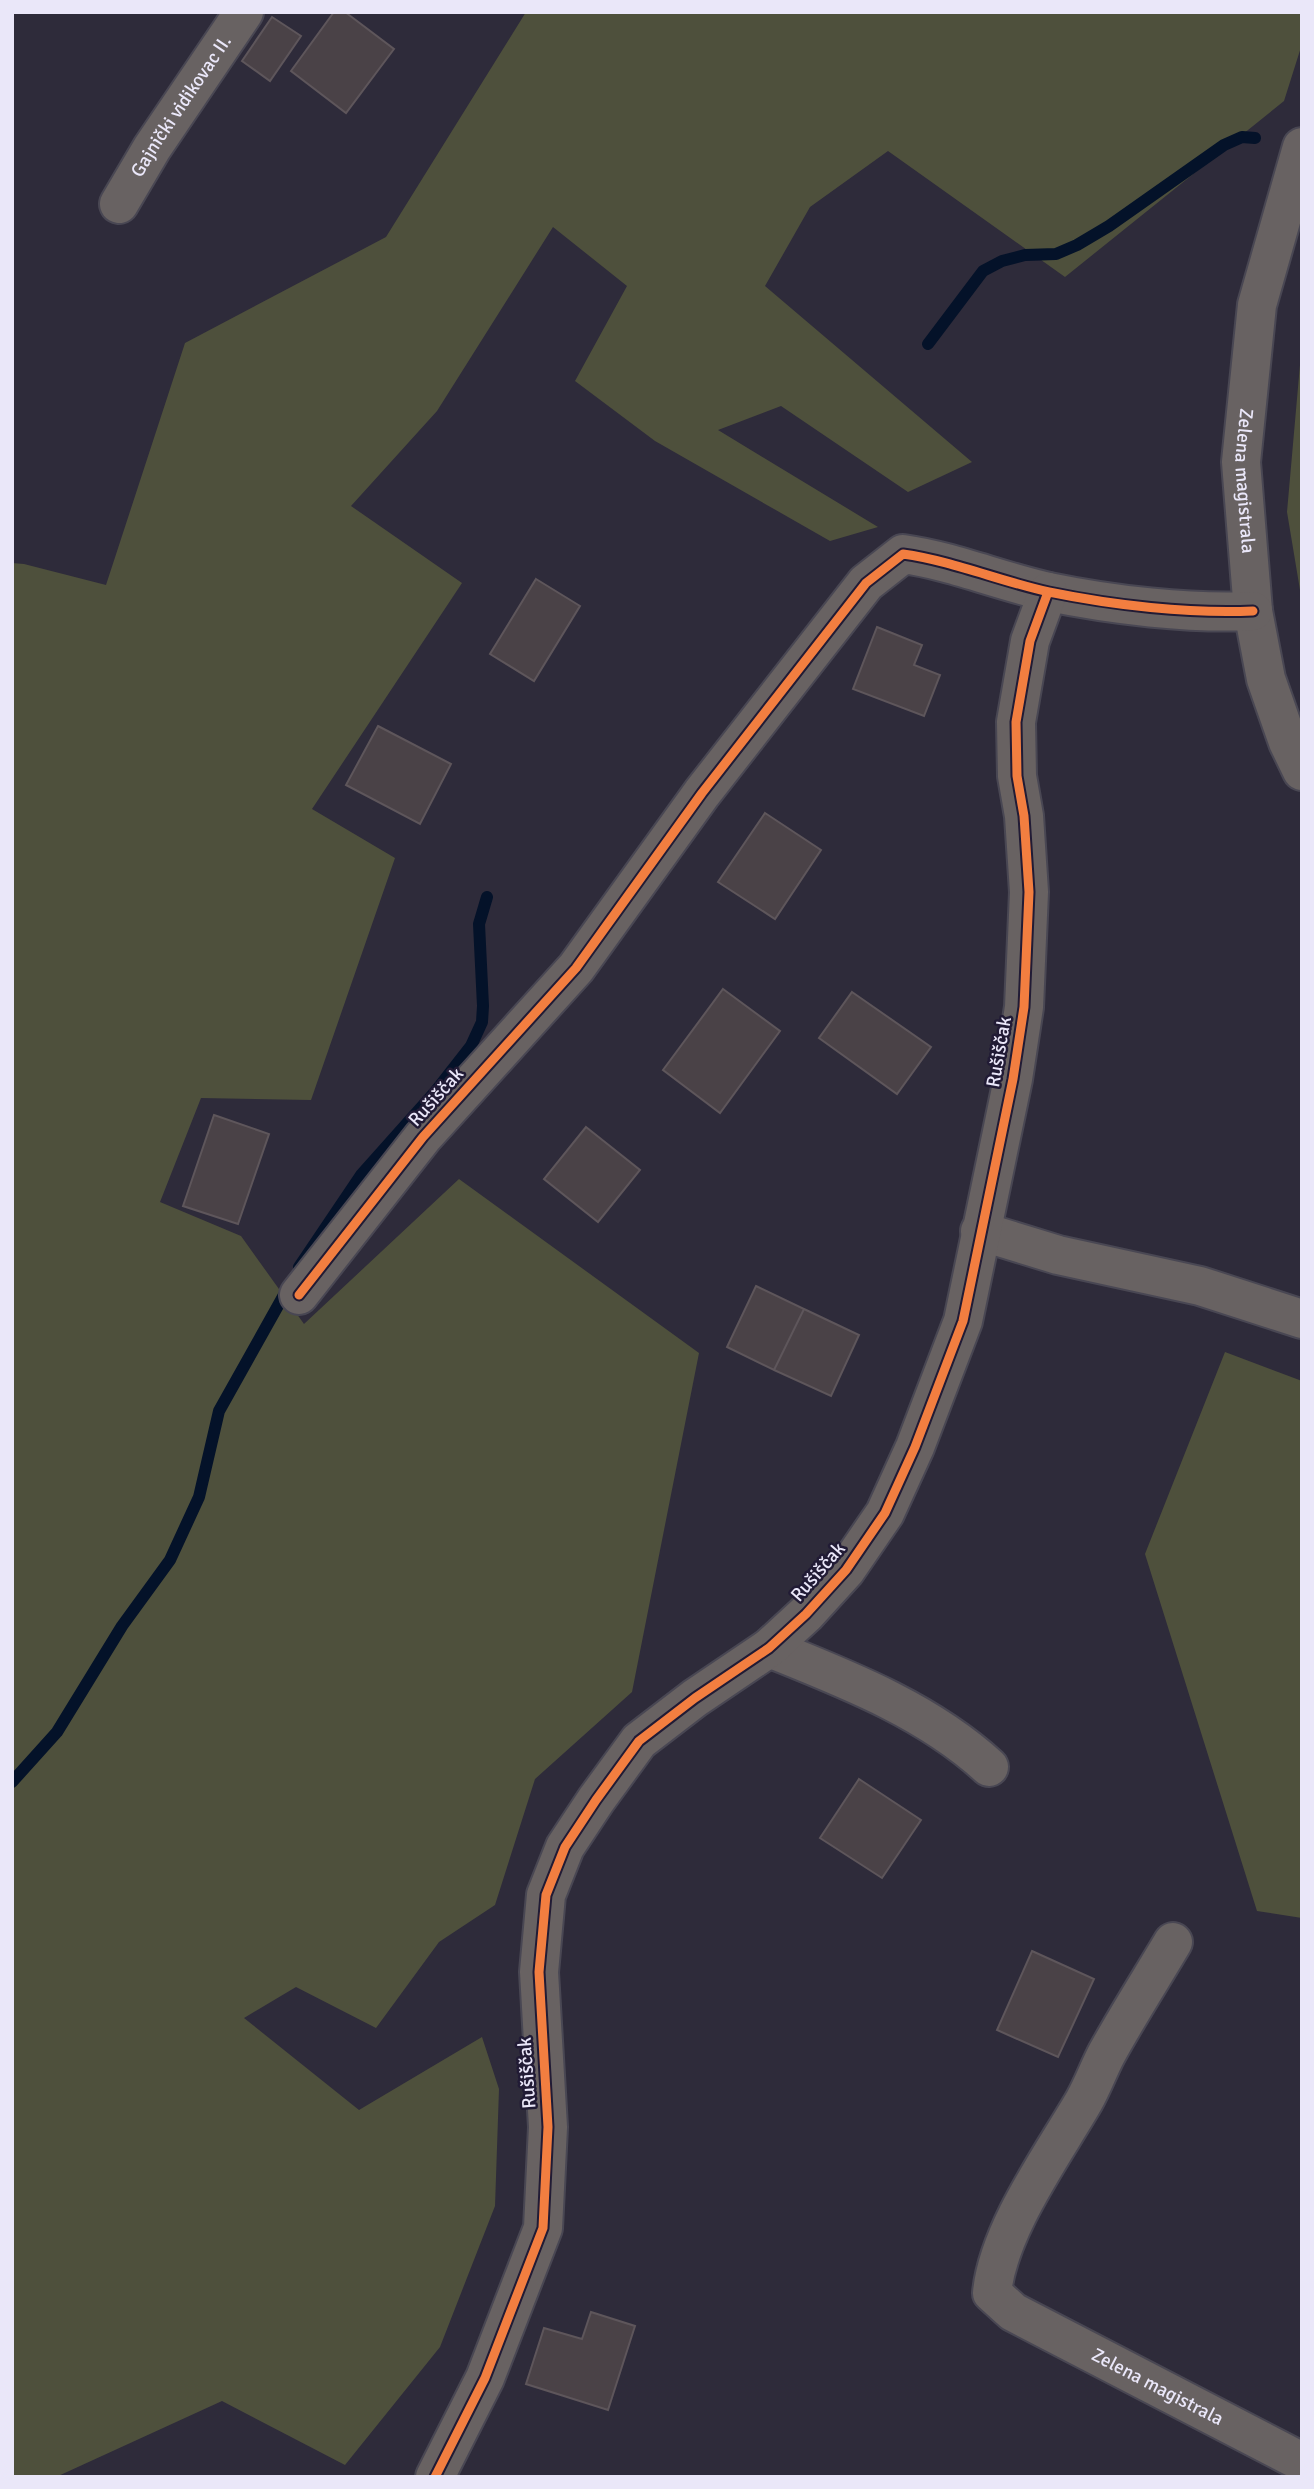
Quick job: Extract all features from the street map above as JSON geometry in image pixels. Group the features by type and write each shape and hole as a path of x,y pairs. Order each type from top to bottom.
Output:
{"street":[{"name":"Gajnički vidikovac II.","path":"119,204 152,148 244,12"},
{"name":"Zelena magistrala","path":"1301,148 1258,305 1241,462 1253,611 1266,679 1288,742 1302,771"},
{"name":"Rušiščak","path":"299,1295 423,1137 576,968 702,793 866,583 903,554 931,558 1048,592 1149,607 1224,612 1253,611"},
{"name":"Rušiščak","path":"435,2477 485,2378 543,2228 548,2127 539,1972 546,1895 565,1847 639,1741 769,1647 806,1614 846,1570 885,1513 915,1447 963,1321 1013,1079 1024,1007 1029,891 1024,816 1017,776 1016,722 1030,641 1048,592"},
{"path":"981,1231 1058,1255 1200,1286 1302,1319"},
{"path":"769,1647 830,1672 906,1709 963,1743 989,1767"},
{"name":"Zelena magistrala","path":"1173,1942 1106,2055 1086,2097 1017,2216 1002,2246 993,2276 992,2293 1013,2312 1302,2462"}],"green space":[{"path":"526,12 1302,12 1302,44 1284,101 1065,277 888,151 810,207 765,286 972,462 908,492 781,406 718,430 878,527 830,541 655,441 575,381 627,286 553,227 437,411 351,506 462,583 312,809 395,858 311,1100 201,1098 160,1202 241,1236 304,1324 459,1179 699,1353 632,1692 535,1779 495,1905 439,1942 376,2028 296,1987 244,2018 359,2110 482,2037 499,2089 495,2206 440,2347 345,2465 222,2401 56,2477 12,2477 12,563 106,585 185,343 386,237"},
{"path":"1302,342 1302,602 1287,512"},
{"path":"1225,1352 1302,1381 1302,1918 1257,1911 1145,1554"}],"building":[{"path":"334,12 345,12 394,49 346,113 291,71"},
{"path":"272,17 301,36 270,81 242,61"},
{"path":"536,579 580,606 534,681 490,654"},
{"path":"877,627 922,645 914,665 940,675 924,716 853,689"},
{"path":"378,726 451,764 420,824 346,785"},
{"path":"765,813 821,850 775,919 718,882"},
{"path":"723,989 780,1031 720,1113 663,1070"},
{"path":"852,992 931,1047 897,1094 819,1038"},
{"path":"214,1115 269,1134 238,1224 183,1206"},
{"path":"586,1127 640,1170 598,1222 544,1179"},
{"path":"756,1286 804,1309 774,1370 727,1347"},
{"path":"804,1309 859,1335 831,1396 774,1370"},
{"path":"859,1779 921,1820 882,1878 820,1838"},
{"path":"1032,1951 1094,1979 1058,2057 997,2030"},
{"path":"591,2312 635,2326 608,2410 526,2384 544,2328 582,2339"}],"waterway":[{"path":"928,344 983,271 1002,261 1025,255 1056,254 1077,245 1109,226 1224,145 1242,137 1255,138"},
{"path":"299,1267 361,1175 435,1092 471,1046 482,1022 479,924 487,897"},
{"path":"12,1782 57,1732 122,1626 170,1560 199,1497 219,1411 289,1286"}],"cycle path":[{"path":"299,1295 423,1137 576,968 702,793 866,583 903,554 940,561 1049,592 1098,601 1177,610 1253,611"},
{"path":"435,2477 485,2378 543,2228 548,2127 539,1972 546,1895 565,1847 639,1741 695,1698 769,1648 806,1614 846,1570 885,1513 915,1447 963,1321 1013,1079 1024,1007 1029,892 1024,816 1017,776 1016,722 1030,641 1048,592"}]}
